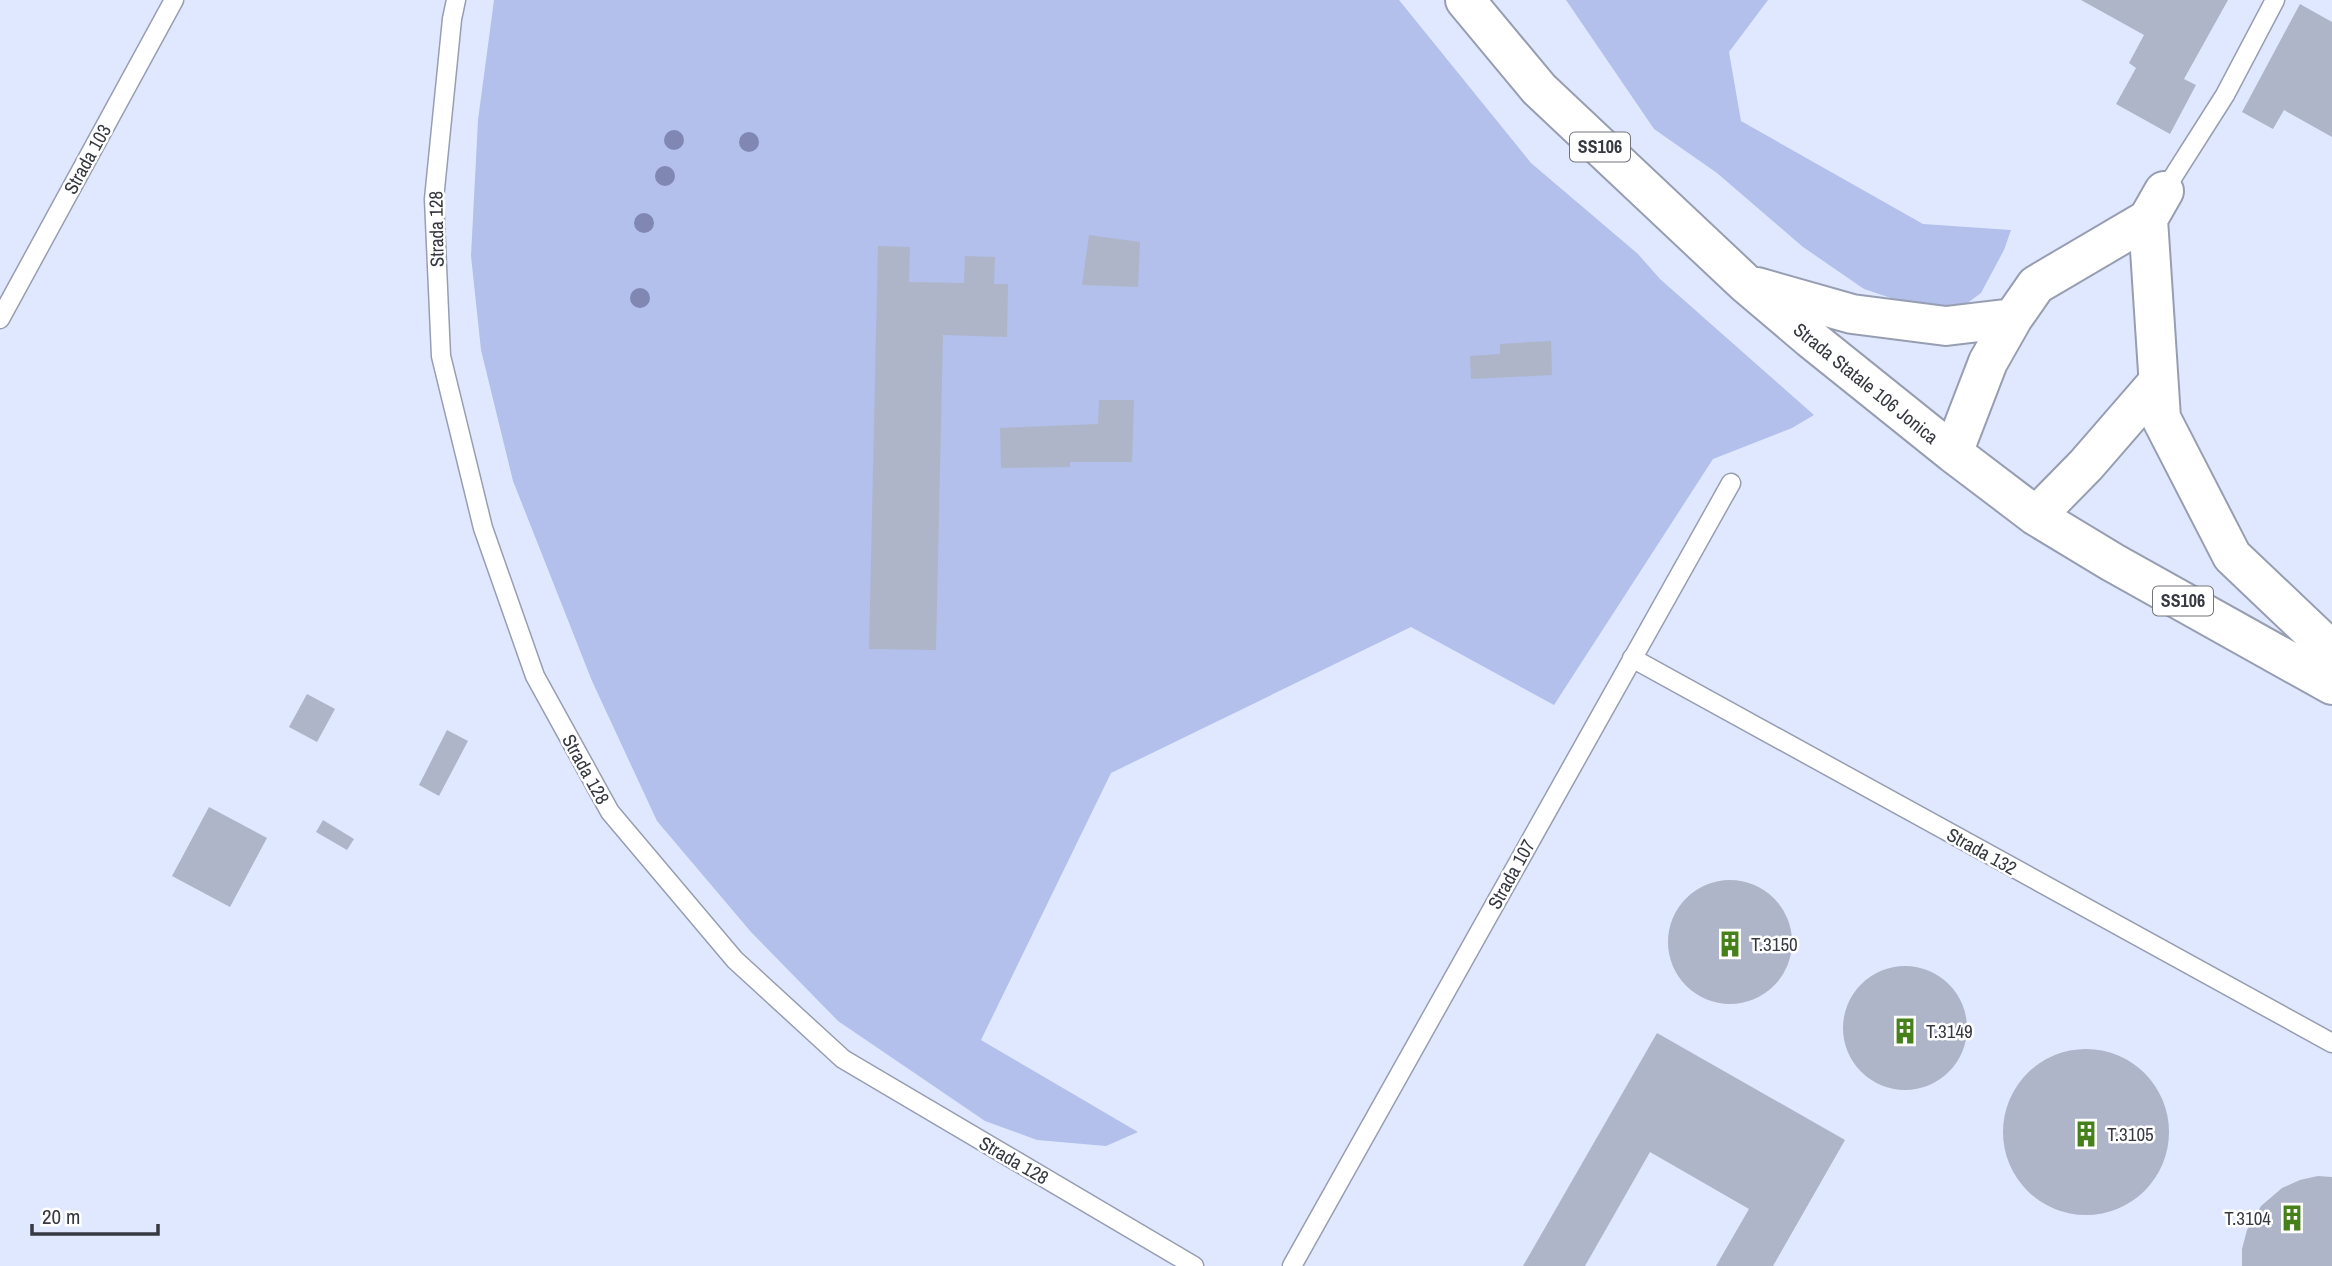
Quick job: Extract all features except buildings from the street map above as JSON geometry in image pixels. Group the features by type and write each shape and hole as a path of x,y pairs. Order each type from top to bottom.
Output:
{"main road":[{"name":"Strada Statale 106 Jonica","path":"1465,0 1539,89 1745,283 1953,453 2036,516 2112,562 2332,685"},
{"path":"1953,453 1988,362 2036,285 2156,205"},
{"path":"2156,205 2158,382 2161,418 2232,556 2332,651"},
{"path":"1745,283 1866,316 1946,326 2013,318"},
{"path":"2036,516 2086,465 2158,382"}],"lane":[{"name":"Strada 103","path":"0,319 174,0"},
{"name":"Strada 128","path":"456,0 433,199 441,356 483,528 535,676 610,812 735,960 843,1059 1195,1266"},
{"path":"2156,205 2225,95 2275,0"},
{"name":"Strada 107","path":"1292,1266 1731,483"},
{"name":"Strada 132","path":"1632,658 2332,1044"}],"shaded area":[{"path":"0,0 2332,0 2332,1266 0,1266"},
{"path":"494,0 1399,0 1531,163 1638,254 1660,279 1814,415 1792,428 1713,459 1554,705 1411,627 1111,773 981,1040 1138,1132 1106,1146 1037,1140 985,1121 838,1021 751,932 657,821 592,681 513,481 481,350 471,256 478,120"},
{"path":"1566,0 1768,0 1729,52 1741,121 1923,224 2011,230 2004,250 1981,293 1958,310 1909,304 1864,289 1803,247 1717,173 1654,129"}],"place":[{"name":"T.3150","path":"1730,944"},
{"name":"T.3149","path":"1905,1031"},
{"name":"T.3105","path":"2086,1134"},
{"name":"T.3104","path":"2292,1218"}]}
